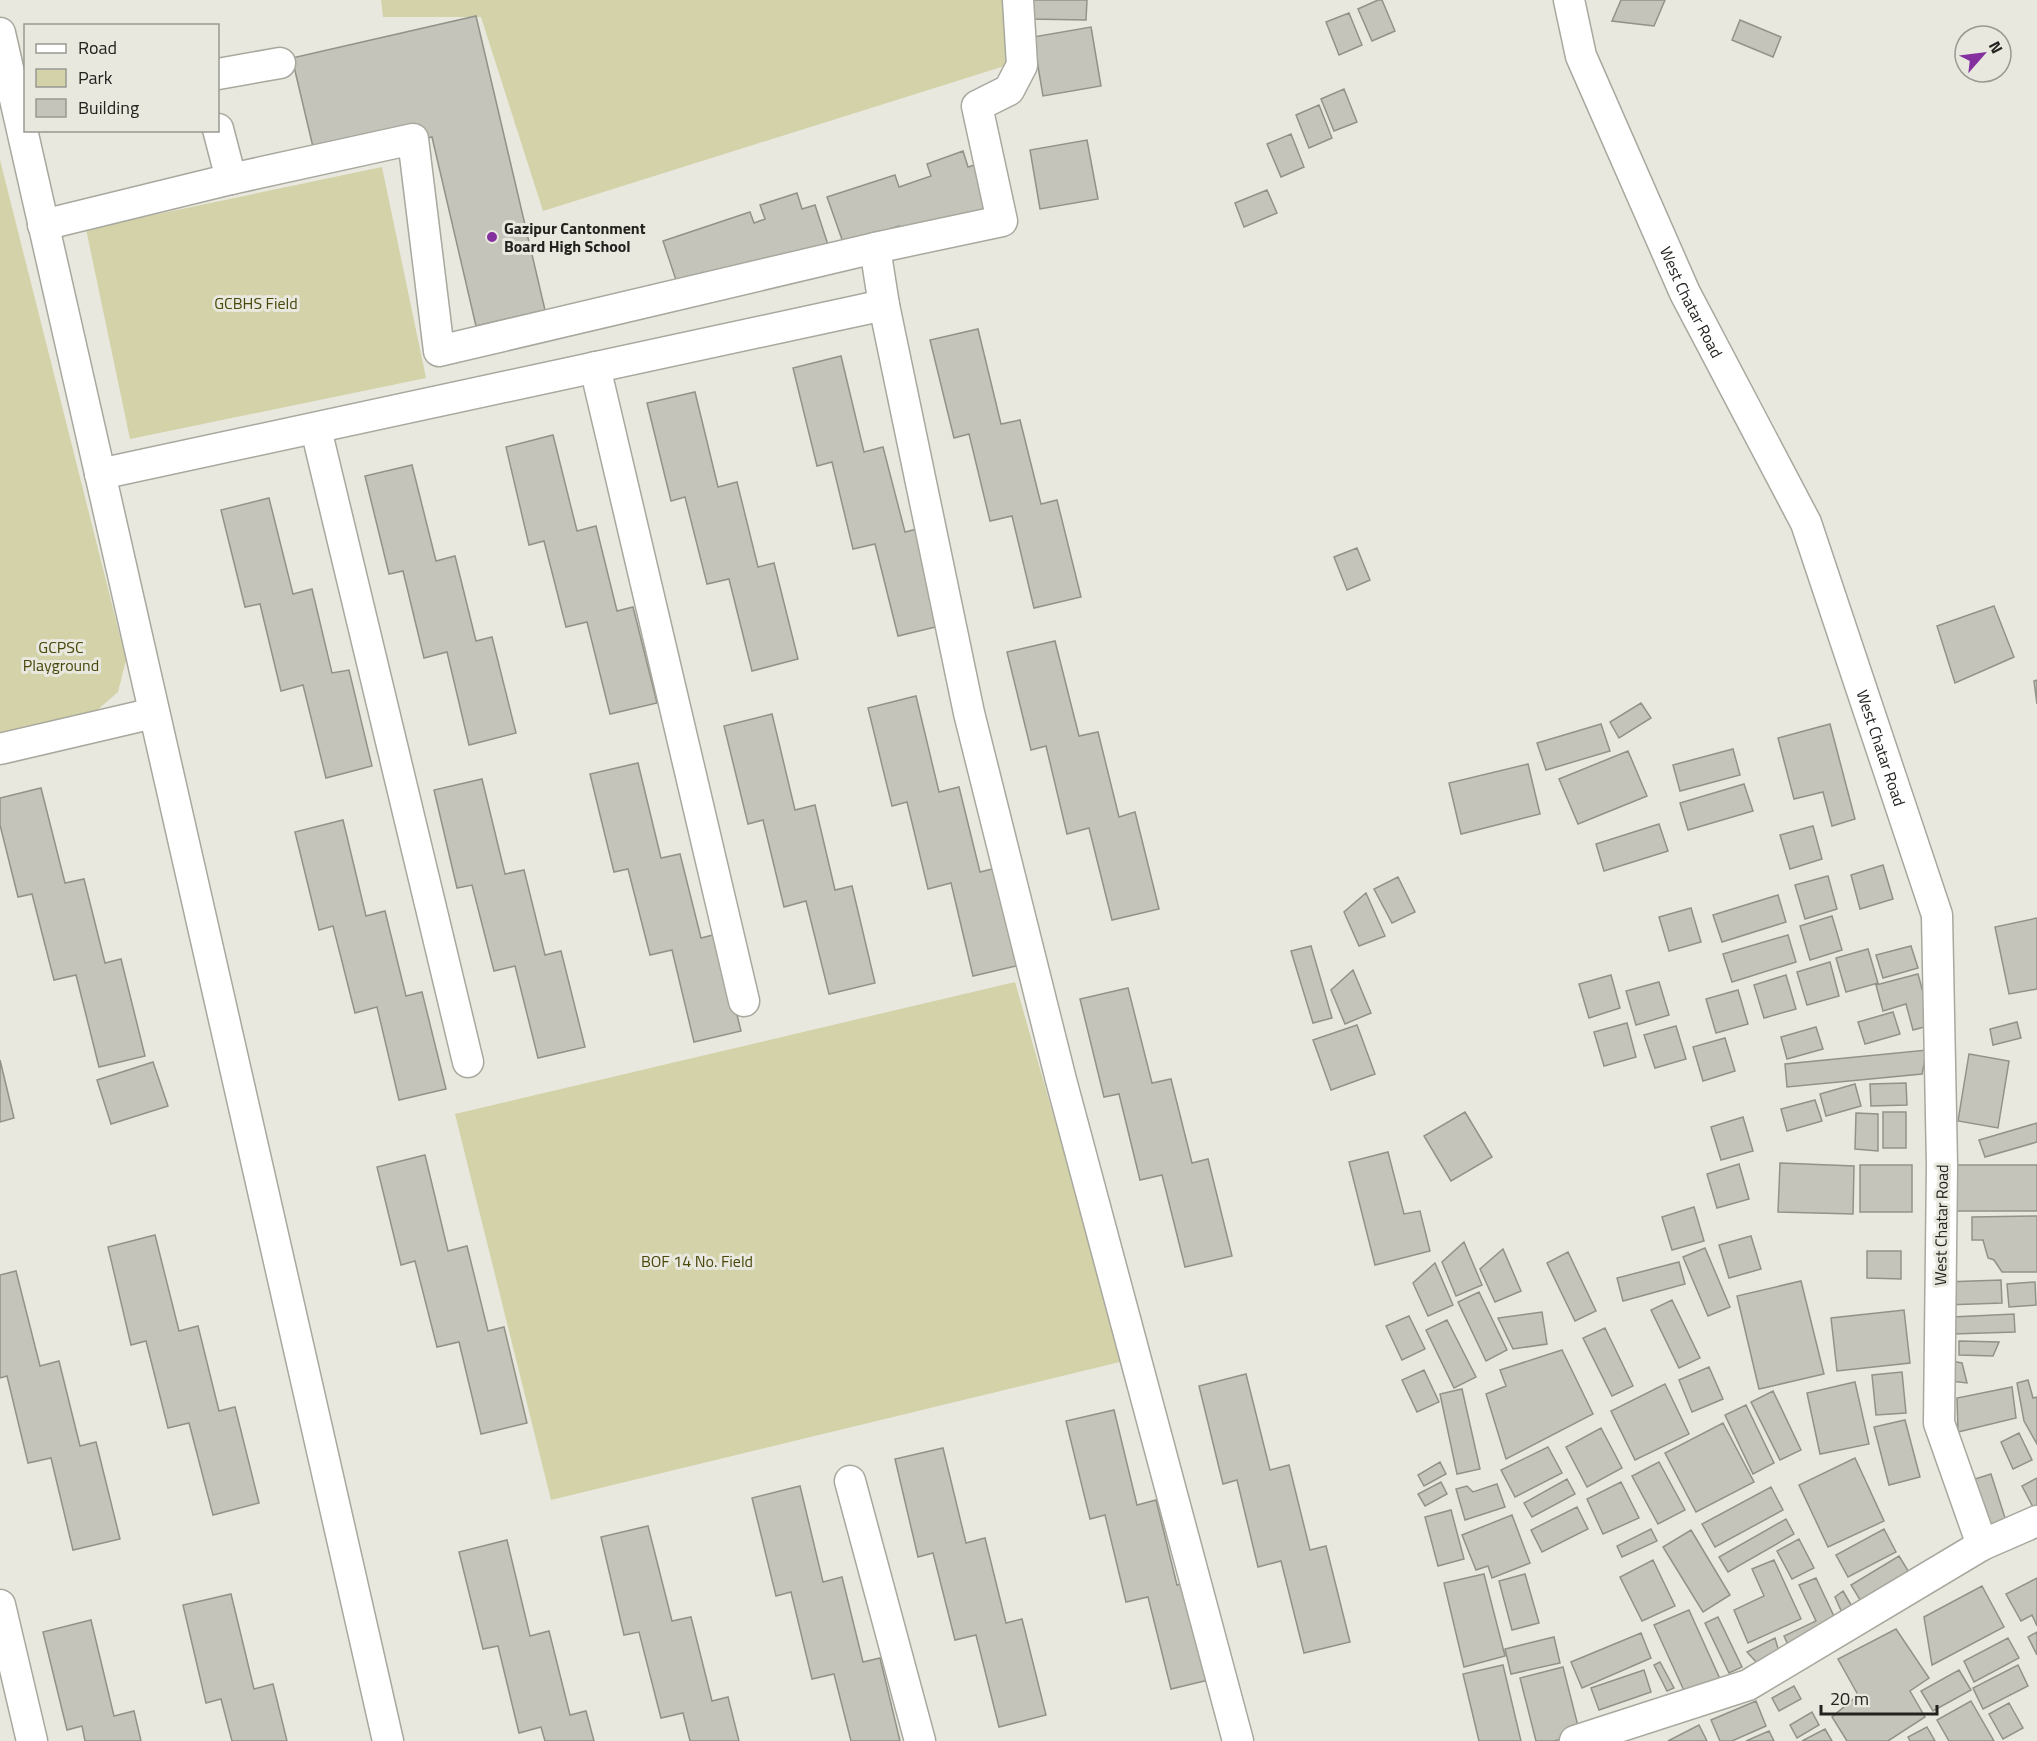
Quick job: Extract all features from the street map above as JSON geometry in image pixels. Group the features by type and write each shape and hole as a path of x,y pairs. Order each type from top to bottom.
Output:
{"street":[{"path":"43,225 231,179 413,139 439,351 875,248 1002,221 977,106 1008,90 1022,65 1018,0"},
{"name":"West Chatar Road","path":"1569,0 1581,56 1685,293 1806,524 1937,915 1942,1165 1939,1423 1982,1545"},
{"path":"0,33 6,92 43,225 388,1741"},
{"path":"219,74 280,63"},
{"path":"219,132 231,179"},
{"path":"875,248 884,305 969,713 1061,1080 1238,1741"},
{"path":"100,474 884,305"},
{"path":"595,367 744,1001"},
{"path":"316,429 468,1062"},
{"path":"0,749 154,713"},
{"path":"850,1480 920,1741"},
{"path":"1575,1741 1748,1685 1982,1545 2037,1521"},
{"path":"0,1605 32,1741"}],"green space":[{"path":"381,0 1006,0 1011,64 543,211 481,17 383,17"},
{"name":"GCPSC Playground","path":"0,160 126,660 118,692 96,711 0,734"},
{"name":"GCBHS Field","path":"382,167 426,378 130,439 86,229"},
{"name":"BOF 14 No. Field","path":"1015,982 1124,1361 551,1500 455,1114"}],"building":[{"path":"1029,0 1087,0 1086,20 1029,19"},
{"path":"1382,0 1395,31 1372,41 1358,9"},
{"path":"1621,0 1665,0 1654,26 1612,21"},
{"path":"1349,13 1362,45 1339,55 1326,22"},
{"name":"Gazipur Cantonment Board High School","path":"476,16 545,310 476,326 432,137 317,164 292,58"},
{"path":"1740,20 1781,37 1773,57 1732,40"},
{"path":"1091,27 1101,86 1043,96 1033,37"},
{"path":"1344,89 1357,122 1334,131 1321,99"},
{"path":"1319,105 1332,138 1309,148 1296,115"},
{"path":"1291,134 1304,167 1281,177 1267,144"},
{"path":"1087,140 1098,199 1040,209 1030,150"},
{"path":"963,151 968,167 981,163 998,212 904,243 899,226 844,245 827,197 895,175 899,187 931,176 927,164"},
{"path":"1267,190 1277,213 1244,227 1235,203"},
{"path":"797,193 802,209 815,205 831,254 678,286 663,241 750,212 754,223 765,219 760,205"},
{"path":"978,329 1001,424 1020,420 1041,504 1057,500 1081,597 1034,608 1012,516 990,521 969,434 954,438 930,340"},
{"path":"841,356 864,452 883,447 905,532 921,528 944,625 898,636 875,544 853,549 832,462 817,466 793,368"},
{"path":"695,392 718,487 737,482 758,567 774,563 798,659 752,671 729,579 707,584 685,497 671,501 647,403"},
{"path":"553,435 577,531 596,526 617,611 633,607 657,703 610,714 587,622 566,627 544,541 529,545 506,447"},
{"path":"412,465 436,561 455,556 476,641 492,637 516,733 469,745 447,652 424,658 403,571 389,574 365,476"},
{"path":"269,498 293,594 312,589 332,673 349,670 372,766 326,778 303,685 281,691 260,604 245,607 221,510"},
{"path":"1357,548 1370,580 1347,590 1334,557"},
{"path":"1994,606 2014,657 1955,683 1937,626"},
{"path":"1055,641 1079,736 1098,732 1119,817 1135,812 1159,909 1112,920 1089,828 1067,834 1046,746 1031,750 1007,652"},
{"path":"2037,680 2037,704 2034,681"},
{"path":"916,696 939,792 959,787 980,872 996,868 1020,965 973,976 951,883 928,889 907,802 892,806 868,708"},
{"path":"1641,703 1651,718 1619,738 1610,722"},
{"path":"772,714 795,810 815,805 835,890 852,886 875,983 829,994 806,901 784,907 763,820 748,824 724,726"},
{"path":"1601,724 1610,751 1546,770 1537,743"},
{"path":"1830,724 1855,819 1832,826 1823,792 1794,799 1778,738"},
{"path":"1733,749 1740,775 1680,791 1673,765"},
{"path":"1628,751 1647,796 1578,824 1559,779"},
{"path":"638,763 661,858 680,854 701,938 717,934 741,1031 694,1042 672,950 650,955 628,869 614,872 590,774"},
{"path":"1528,764 1540,814 1461,834 1449,783"},
{"path":"482,779 505,874 524,870 545,955 561,951 585,1047 538,1058 515,966 494,971 472,885 457,888 434,790"},
{"path":"1744,784 1753,811 1688,830 1680,803"},
{"path":"41,788 65,883 84,879 105,963 121,959 145,1056 99,1067 76,975 54,980 32,894 18,897 0,825 0,798"},
{"path":"343,820 366,916 385,911 406,996 422,992 446,1089 399,1100 377,1007 355,1013 333,926 319,930 295,832"},
{"path":"1659,824 1668,851 1604,871 1596,844"},
{"path":"1813,826 1822,859 1790,869 1780,835"},
{"path":"1883,865 1893,899 1860,909 1851,875"},
{"path":"1828,876 1837,909 1805,919 1795,885"},
{"path":"1398,877 1415,912 1392,923 1374,889"},
{"path":"1366,893 1385,936 1359,946 1344,912"},
{"path":"1778,895 1786,922 1722,942 1713,915"},
{"path":"1691,908 1701,942 1669,951 1659,917"},
{"path":"1832,916 1842,950 1810,960 1800,926"},
{"path":"2037,918 2037,989 2009,994 1995,927"},
{"path":"1788,935 1796,962 1732,982 1723,954"},
{"path":"1311,946 1332,1018 1313,1023 1291,951"},
{"path":"1911,946 1918,968 1883,978 1876,955"},
{"path":"1868,949 1878,983 1846,992 1836,958"},
{"path":"1830,962 1839,996 1807,1005 1797,972"},
{"path":"1353,970 1371,1013 1345,1024 1331,990"},
{"path":"1918,974 1932,1025 1913,1030 1906,1004 1883,1011 1876,985"},
{"path":"1611,975 1620,1008 1589,1018 1579,984"},
{"path":"1786,975 1796,1009 1764,1018 1754,985"},
{"path":"1659,982 1669,1015 1636,1025 1626,991"},
{"path":"1128,988 1152,1083 1171,1079 1192,1163 1208,1159 1232,1256 1185,1267 1162,1175 1140,1180 1119,1094 1104,1097 1080,999"},
{"path":"1738,990 1748,1024 1716,1033 1706,999"},
{"path":"1893,1012 1900,1034 1865,1044 1858,1022"},
{"path":"2017,1022 2021,1038 1993,1045 1990,1029"},
{"path":"1627,1023 1636,1057 1604,1066 1594,1032"},
{"path":"1357,1025 1375,1074 1331,1090 1313,1040"},
{"path":"1676,1026 1686,1059 1655,1068 1644,1035"},
{"path":"1816,1027 1823,1049 1787,1059 1781,1037"},
{"path":"1725,1038 1735,1071 1703,1081 1693,1047"},
{"path":"1927,1050 1922,1074 1787,1087 1785,1064"},
{"path":"1969,1054 2009,1061 1998,1128 1958,1121"},
{"path":"0,1060 14,1118 0,1122"},
{"path":"153,1062 168,1106 111,1124 97,1080"},
{"path":"1906,1083 1907,1105 1871,1106 1870,1084"},
{"path":"1855,1084 1861,1106 1826,1116 1820,1094"},
{"path":"1815,1100 1822,1121 1787,1131 1781,1109"},
{"path":"1465,1112 1492,1157 1451,1181 1424,1136"},
{"path":"1883,1112 1906,1112 1906,1148 1883,1148"},
{"path":"1856,1113 1878,1114 1878,1151 1855,1149"},
{"path":"1743,1117 1753,1151 1721,1160 1711,1127"},
{"path":"2037,1123 2037,1142 1985,1157 1979,1140"},
{"path":"1388,1152 1404,1214 1420,1211 1430,1251 1375,1265 1349,1162"},
{"path":"425,1155 448,1251 467,1246 488,1331 504,1327 527,1423 481,1434 459,1342 437,1347 415,1261 401,1265 377,1167"},
{"path":"1780,1163 1854,1166 1853,1214 1778,1212"},
{"path":"1739,1164 1749,1199 1717,1208 1707,1174"},
{"path":"1860,1165 1912,1165 1912,1212 1860,1212"},
{"path":"1947,1165 2037,1165 2037,1211 1947,1211"},
{"path":"1694,1207 1704,1241 1672,1250 1662,1217"},
{"path":"2037,1216 2037,1272 2002,1272 1994,1260 1988,1258 1983,1240 1972,1240 1972,1217"},
{"path":"155,1235 179,1331 198,1326 219,1411 235,1407 259,1503 213,1515 189,1423 168,1428 146,1341 131,1345 108,1247"},
{"path":"1751,1236 1761,1269 1729,1278 1719,1245"},
{"path":"1464,1242 1482,1285 1456,1296 1442,1262"},
{"path":"1705,1248 1730,1307 1708,1316 1683,1257"},
{"path":"1503,1249 1521,1291 1495,1302 1480,1269"},
{"path":"1867,1251 1901,1251 1901,1279 1867,1278"},
{"path":"1568,1252 1596,1311 1575,1321 1547,1263"},
{"path":"1679,1262 1685,1284 1623,1301 1617,1278"},
{"path":"1435,1263 1453,1305 1428,1316 1413,1283"},
{"path":"16,1271 40,1366 59,1361 80,1446 96,1442 120,1539 73,1550 51,1458 28,1463 7,1376 0,1378 0,1275"},
{"path":"2001,1280 2002,1303 1945,1305 1944,1282"},
{"path":"1801,1281 1824,1374 1759,1389 1737,1296"},
{"path":"2035,1282 2036,1305 2009,1307 2007,1284"},
{"path":"1479,1292 1507,1350 1486,1361 1458,1302"},
{"path":"1672,1300 1700,1358 1679,1368 1651,1310"},
{"path":"1904,1310 1910,1363 1837,1371 1831,1318"},
{"path":"1542,1312 1547,1344 1513,1349 1498,1318"},
{"path":"2014,1314 2015,1332 1953,1334 1952,1317"},
{"path":"1409,1316 1425,1349 1402,1360 1386,1326"},
{"path":"1447,1320 1476,1377 1454,1388 1426,1330"},
{"path":"1605,1328 1633,1386 1612,1396 1583,1338"},
{"path":"1959,1341 1999,1342 1993,1356 1959,1355"},
{"path":"1562,1350 1593,1414 1506,1459 1486,1394 1506,1386 1500,1370"},
{"path":"1945,1360 1962,1363 1967,1383 1942,1380"},
{"path":"1709,1367 1723,1399 1692,1412 1679,1380"},
{"path":"1424,1370 1439,1402 1417,1412 1402,1380"},
{"path":"1902,1372 1906,1413 1876,1415 1872,1375"},
{"path":"1246,1374 1270,1470 1289,1465 1310,1550 1326,1546 1350,1642 1304,1653 1281,1561 1258,1567 1237,1480 1223,1484 1199,1386"},
{"path":"2028,1380 2033,1398 2037,1397 2037,1444 2024,1421 2017,1383"},
{"path":"1855,1382 1869,1444 1820,1454 1807,1393"},
{"path":"1665,1384 1689,1434 1635,1460 1611,1411"},
{"path":"2012,1387 2016,1418 1958,1432 1957,1398"},
{"path":"1462,1389 1480,1469 1457,1474 1440,1394"},
{"path":"1773,1391 1801,1450 1780,1460 1751,1402"},
{"path":"1746,1405 1774,1463 1753,1474 1725,1415"},
{"path":"1114,1410 1137,1505 1156,1500 1177,1585 1193,1581 1217,1678 1171,1689 1148,1597 1126,1602 1105,1515 1090,1519 1066,1421"},
{"path":"1905,1420 1920,1477 1889,1485 1874,1427"},
{"path":"1723,1423 1754,1482 1696,1512 1665,1453"},
{"path":"1601,1428 1622,1468 1587,1487 1566,1447"},
{"path":"2019,1433 2032,1460 2013,1469 2001,1442"},
{"path":"1548,1447 1562,1473 1515,1497 1501,1470"},
{"path":"943,1448 966,1543 985,1538 1006,1623 1022,1619 1046,1715 999,1727 976,1635 955,1640 933,1553 918,1557 895,1459"},
{"path":"1855,1458 1884,1521 1828,1547 1799,1485"},
{"path":"1440,1462 1446,1474 1424,1486 1418,1475"},
{"path":"1659,1462 1685,1510 1658,1524 1632,1476"},
{"path":"1991,1474 2006,1521 1987,1528 1972,1480"},
{"path":"2037,1478 2037,1507 2034,1509 2022,1486"},
{"path":"1567,1479 1575,1494 1532,1517 1524,1503"},
{"path":"1441,1482 1447,1494 1425,1506 1418,1494"},
{"path":"1621,1482 1639,1518 1603,1534 1587,1499"},
{"path":"1497,1484 1505,1507 1465,1520 1456,1489 1467,1486 1473,1492"},
{"path":"800,1486 823,1582 842,1577 863,1662 880,1658 900,1741 851,1741 834,1674 812,1679 791,1592 776,1596 752,1498"},
{"path":"1771,1487 1783,1510 1715,1547 1702,1524"},
{"path":"1577,1507 1588,1529 1542,1552 1531,1530"},
{"path":"1451,1510 1464,1559 1438,1566 1425,1517"},
{"path":"1512,1515 1530,1563 1492,1578 1488,1566 1476,1570 1462,1535"},
{"path":"1786,1519 1794,1534 1728,1572 1719,1557"},
{"path":"648,1526 672,1621 691,1617 712,1701 728,1697 739,1741 690,1741 683,1713 661,1718 639,1632 624,1635 601,1537"},
{"path":"1651,1529 1657,1541 1622,1557 1617,1546"},
{"path":"1884,1529 1896,1552 1848,1577 1836,1555"},
{"path":"1691,1530 1730,1595 1703,1612 1663,1547"},
{"path":"1799,1539 1814,1568 1792,1579 1777,1551"},
{"path":"507,1540 530,1636 549,1631 570,1715 586,1711 594,1741 545,1741 541,1727 519,1733 498,1646 483,1649 459,1552"},
{"path":"1899,1556 1910,1574 1862,1603 1851,1585"},
{"path":"1653,1560 1675,1606 1642,1621 1620,1577"},
{"path":"1774,1560 1801,1619 1748,1643 1734,1610 1764,1596 1752,1569"},
{"path":"1484,1574 1505,1656 1464,1667 1444,1583"},
{"path":"1525,1574 1539,1623 1512,1630 1499,1581"},
{"path":"1816,1578 1839,1627 1790,1649 1784,1636 1816,1621 1799,1585"},
{"path":"2037,1578 2037,1626 2032,1615 2021,1621 2006,1594"},
{"path":"1982,1586 2004,1627 1932,1665 1924,1617"},
{"path":"1843,1591 1854,1610 1843,1615 1835,1597"},
{"path":"231,1594 254,1689 273,1684 287,1741 232,1741 221,1699 206,1703 183,1605"},
{"path":"1689,1610 1720,1679 1686,1695 1654,1625"},
{"path":"1718,1617 1742,1667 1729,1673 1705,1623"},
{"path":"91,1620 114,1716 134,1711 141,1741 85,1741 82,1726 67,1730 43,1632"},
{"path":"1896,1629 1929,1678 1910,1691 1925,1717 1888,1741 1847,1741 1832,1717 1858,1695 1838,1659"},
{"path":"2037,1632 2037,1655 2028,1637"},
{"path":"1641,1633 1651,1658 1582,1688 1571,1662"},
{"path":"1554,1637 1560,1663 1511,1674 1505,1649"},
{"path":"1775,1638 1779,1652 1758,1664 1747,1652"},
{"path":"2008,1638 2019,1658 1974,1682 1964,1661"},
{"path":"1660,1662 1674,1688 1667,1691 1654,1665"},
{"path":"1503,1665 1521,1741 1479,1741 1463,1674"},
{"path":"2018,1665 2028,1686 1983,1709 1973,1688"},
{"path":"1563,1667 1580,1734 1554,1741 1536,1741 1520,1678"},
{"path":"1644,1670 1651,1692 1599,1710 1591,1688"},
{"path":"1959,1670 1971,1690 1933,1711 1921,1691"},
{"path":"1794,1686 1801,1699 1779,1711 1772,1698"},
{"path":"1756,1701 1766,1726 1732,1741 1720,1741 1711,1720"},
{"path":"1971,1701 1994,1741 1949,1741 1937,1720"},
{"path":"2009,1703 2023,1728 2003,1739 1989,1714"},
{"path":"1812,1712 1819,1725 1797,1738 1790,1725"},
{"path":"1699,1725 1707,1741 1668,1741"},
{"path":"1927,1727 1935,1741 1910,1741 1908,1737"},
{"path":"1825,1729 1832,1741 1802,1741"},
{"path":"1769,1731 1774,1741 1746,1741"}],"place":[{"name":"Gazipur Cantonment Board High School","path":"492,237"}]}
